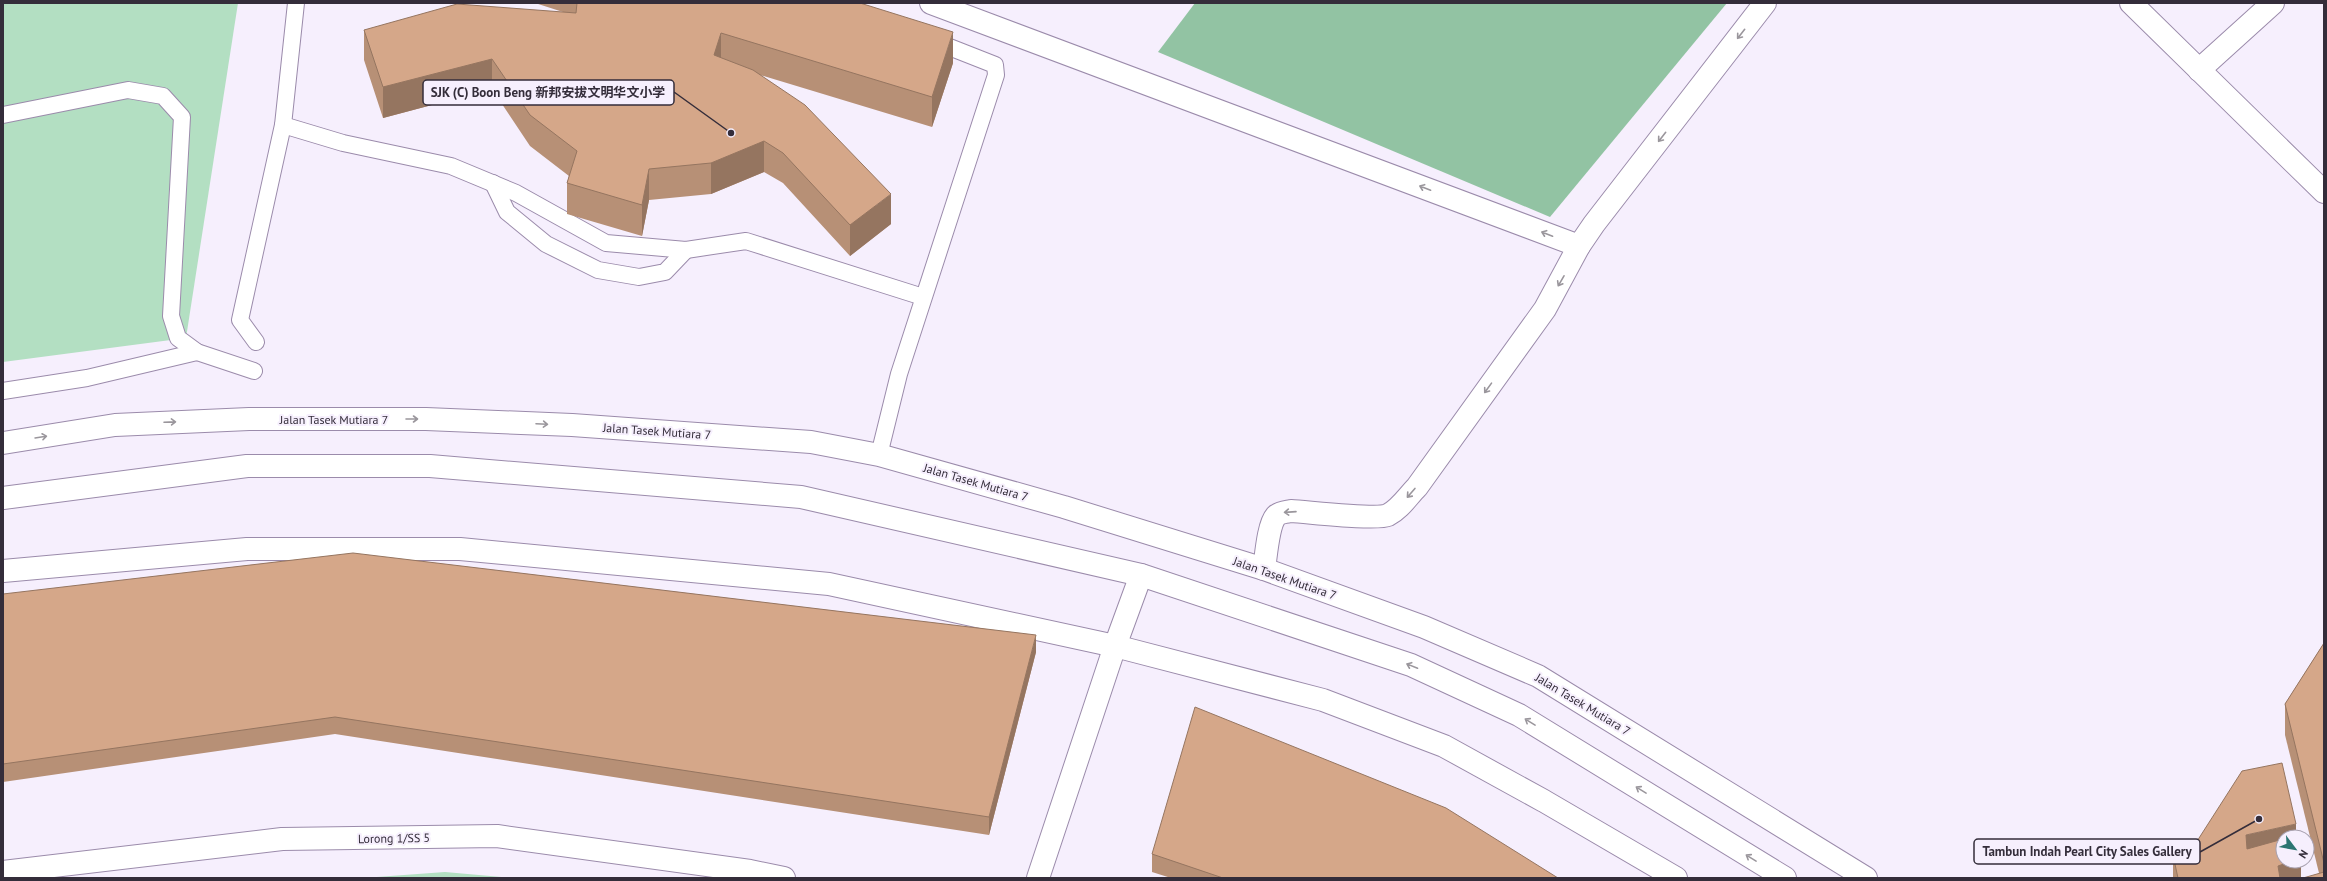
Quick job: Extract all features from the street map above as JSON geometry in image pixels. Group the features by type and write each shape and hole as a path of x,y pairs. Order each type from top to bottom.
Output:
{"street":[{"path":"931,3 1579,246"},
{"path":"1264,569 1272,526 1276,516 1282,512 1369,516 1387,515 1400,506 1417,486 1545,309 1579,246 1594,224 1765,3"},
{"path":"2131,3 2324,192"},
{"path":"2199,70 2273,3"},
{"name":"Jalan Tasek Mutiara 7","path":"3,443 115,425 249,419 426,418 572,425 811,442 879,455 1064,507 1264,569 1424,627 1538,676 1866,878"},
{"path":"3,498 247,466 430,466 801,497 1141,575 1411,665 1519,715 1785,878"},
{"path":"3,571 247,549 460,549 829,584 1115,646 1323,700 1444,746 1544,800 1676,878"},
{"path":"1038,878 1115,646 1141,575"},
{"name":"Lorong 1/SS 5","path":"3,872 282,839 497,836 750,871 784,878"}],"lane":[{"path":"256,342 240,320 283,125 296,3"},
{"path":"879,455 899,374 996,75 996,65 923,37"},
{"path":"3,115 128,90 163,96 182,117 171,316 178,338 197,352 254,371"},
{"path":"283,125 342,143 451,166 516,193 606,243 686,250 746,241 924,296"},
{"path":"493,183 507,212 546,244 598,270 639,277 665,272 686,250"},
{"path":"3,392 87,378 197,352"}],"green space":[{"path":"3,3 238,3 186,338 3,362"},
{"path":"1195,3 1727,3 1550,217 1158,52"},
{"path":"445,872 512,878 363,878"}],"building":[{"path":"577,3 860,3 953,32 932,97 721,33 714,55 753,70 805,105 891,194 850,225 783,153 764,141 711,163 649,169 642,205 567,183 577,151 530,115 492,59 383,87 364,30 457,4 576,13"},
{"path":"353,553 1036,635 989,817 335,717 3,764 3,594"},
{"path":"2324,643 2324,863 2285,704"},
{"path":"1195,707 1446,808 1558,878 1223,878 1152,854"},
{"path":"2282,763 2296,824 2246,835 2247,849 2275,841 2275,869 2278,869 2280,878 2178,878 2173,855 2192,849 2242,771"},
{"path":"2324,872 2324,878 2303,878"}],"place":[{"name":"SJK (C) Boon Beng 新邦安拔文明华文小学","path":"731,133"},
{"name":"Tambun Indah Pearl City Sales Gallery","path":"2259,819"}]}
